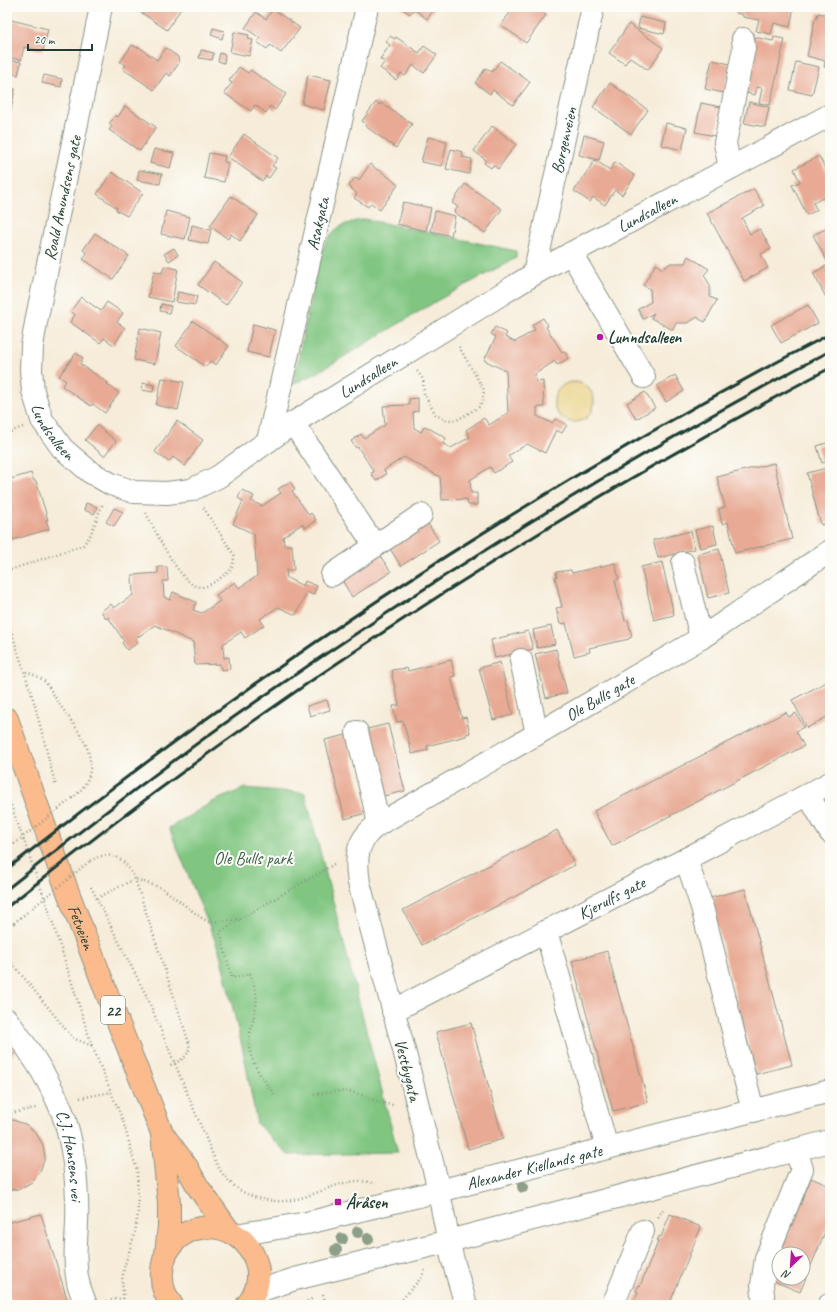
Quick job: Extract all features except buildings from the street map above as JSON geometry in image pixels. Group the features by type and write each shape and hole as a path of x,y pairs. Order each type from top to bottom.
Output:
{"highway":[{"name":"Fetveien","path":"7,719 72,902 162,1133 187,1167 198,1187 232,1233"},
{"name":"Fetveien","path":"162,1133 169,1203 169,1226 166,1254"},
{"name":"22","path":"172,1305 163,1290 161,1278 162,1265 166,1254 174,1242 186,1233 200,1228 214,1227 232,1233 246,1243 253,1254 257,1267 258,1280 251,1301"}],"street":[{"name":"Roald Amundsens gate","path":"33,391 31,370 32,346 101,7"},
{"name":"Asakgata","path":"268,441 367,7"},
{"name":"Borgenveien","path":"534,274 593,7"},
{"path":"730,168 725,143 744,48 743,39"},
{"name":"Lundsalleen","path":"33,391 42,420 62,448 90,472 111,484 134,492 167,493 191,490 218,477 293,423 534,274 830,115"},
{"path":"571,253 644,377"},
{"path":"293,423 375,546"},
{"path":"332,575 421,514"},
{"name":"Ole Bulls gate","path":"368,836 537,734 701,638 830,551"},
{"path":"683,563 701,638"},
{"path":"522,660 537,734"},
{"name":"Vestbygata","path":"357,732 368,836 357,869 359,883 439,1191 452,1257 466,1305"},
{"name":"Kjerulfs gate","path":"393,1011 830,783"},
{"path":"808,795 830,832"},
{"path":"686,859 702,907 753,1111"},
{"path":"546,931 607,1148"},
{"name":"C.J. Hansens vei","path":"7,1020 23,1041 51,1087 59,1103 68,1129 72,1150 77,1200 76,1261 78,1281 86,1305"},
{"name":"Alexander Kiellands gate","path":"232,1233 308,1223 830,1091"},
{"path":"251,1301 295,1279 449,1241 830,1141"},
{"path":"764,1305 762,1285 766,1258 802,1169 796,1150"},
{"path":"613,1305 643,1231"}],"path":[{"path":"406,354 422,379 424,394 436,415 446,420 457,420 479,407 483,400 484,390 447,327"},
{"path":"134,492 168,555 187,582 195,586 209,586 230,572 234,564 234,555 191,490"},
{"path":"7,571 83,546 90,536 104,500"},
{"path":"7,618 25,672 57,793"},
{"path":"7,849 84,788 88,780 90,763 89,754 85,744 44,681 25,672"},
{"path":"7,794 48,911 92,1046 122,1121 137,1171 138,1212 135,1232 123,1275 122,1292 124,1305"},
{"path":"60,801 62,808"},
{"path":"274,1094 258,1073 249,1046 251,1025 257,995 250,974 232,978 220,932 368,836"},
{"path":"7,929 97,857 117,857 127,866 135,879 189,1043 190,1047 187,1055 170,1065"},
{"path":"80,864 83,871"},
{"path":"97,898 135,879 162,888 203,919 210,922 240,919"},
{"path":"88,882 147,997 218,1167 224,1177 239,1191 248,1195 263,1199 285,1201 310,1196 327,1188 354,1182 369,1181 380,1186"},
{"path":"7,957 73,1038 92,1046"},
{"path":"314,1095 335,1091 350,1092 384,1104 417,1105"},
{"path":"397,1305 421,1278 426,1266"},
{"path":"300,1305 324,1295"}],"green space":[{"path":"365,219 516,251 516,258 440,299 315,374 293,384 318,263 325,244 333,232 339,228 354,221"},
{"name":"Ole Bulls park","path":"245,788 305,793 398,1153 288,1155 257,1124 244,1055 219,950 169,828 212,802"}],"sand":[{"path":"578,382 585,385 591,391 594,402 593,410 585,419 578,422 570,422 563,419 555,410 554,398 557,391 566,383"}],"railway":[{"path":"7,869 104,794 203,721 304,650 406,582 510,516 615,453 722,392 830,334"},
{"path":"7,889 114,805 196,744 297,673 371,624 446,575 597,482 752,393 830,351"},
{"path":"7,907 104,831 203,757 303,686 406,618 510,551 615,488 830,368"}],"place":[{"name":"Lunndsalleen","path":"600,337"},
{"name":"Åråsen","path":"338,1202"}]}
